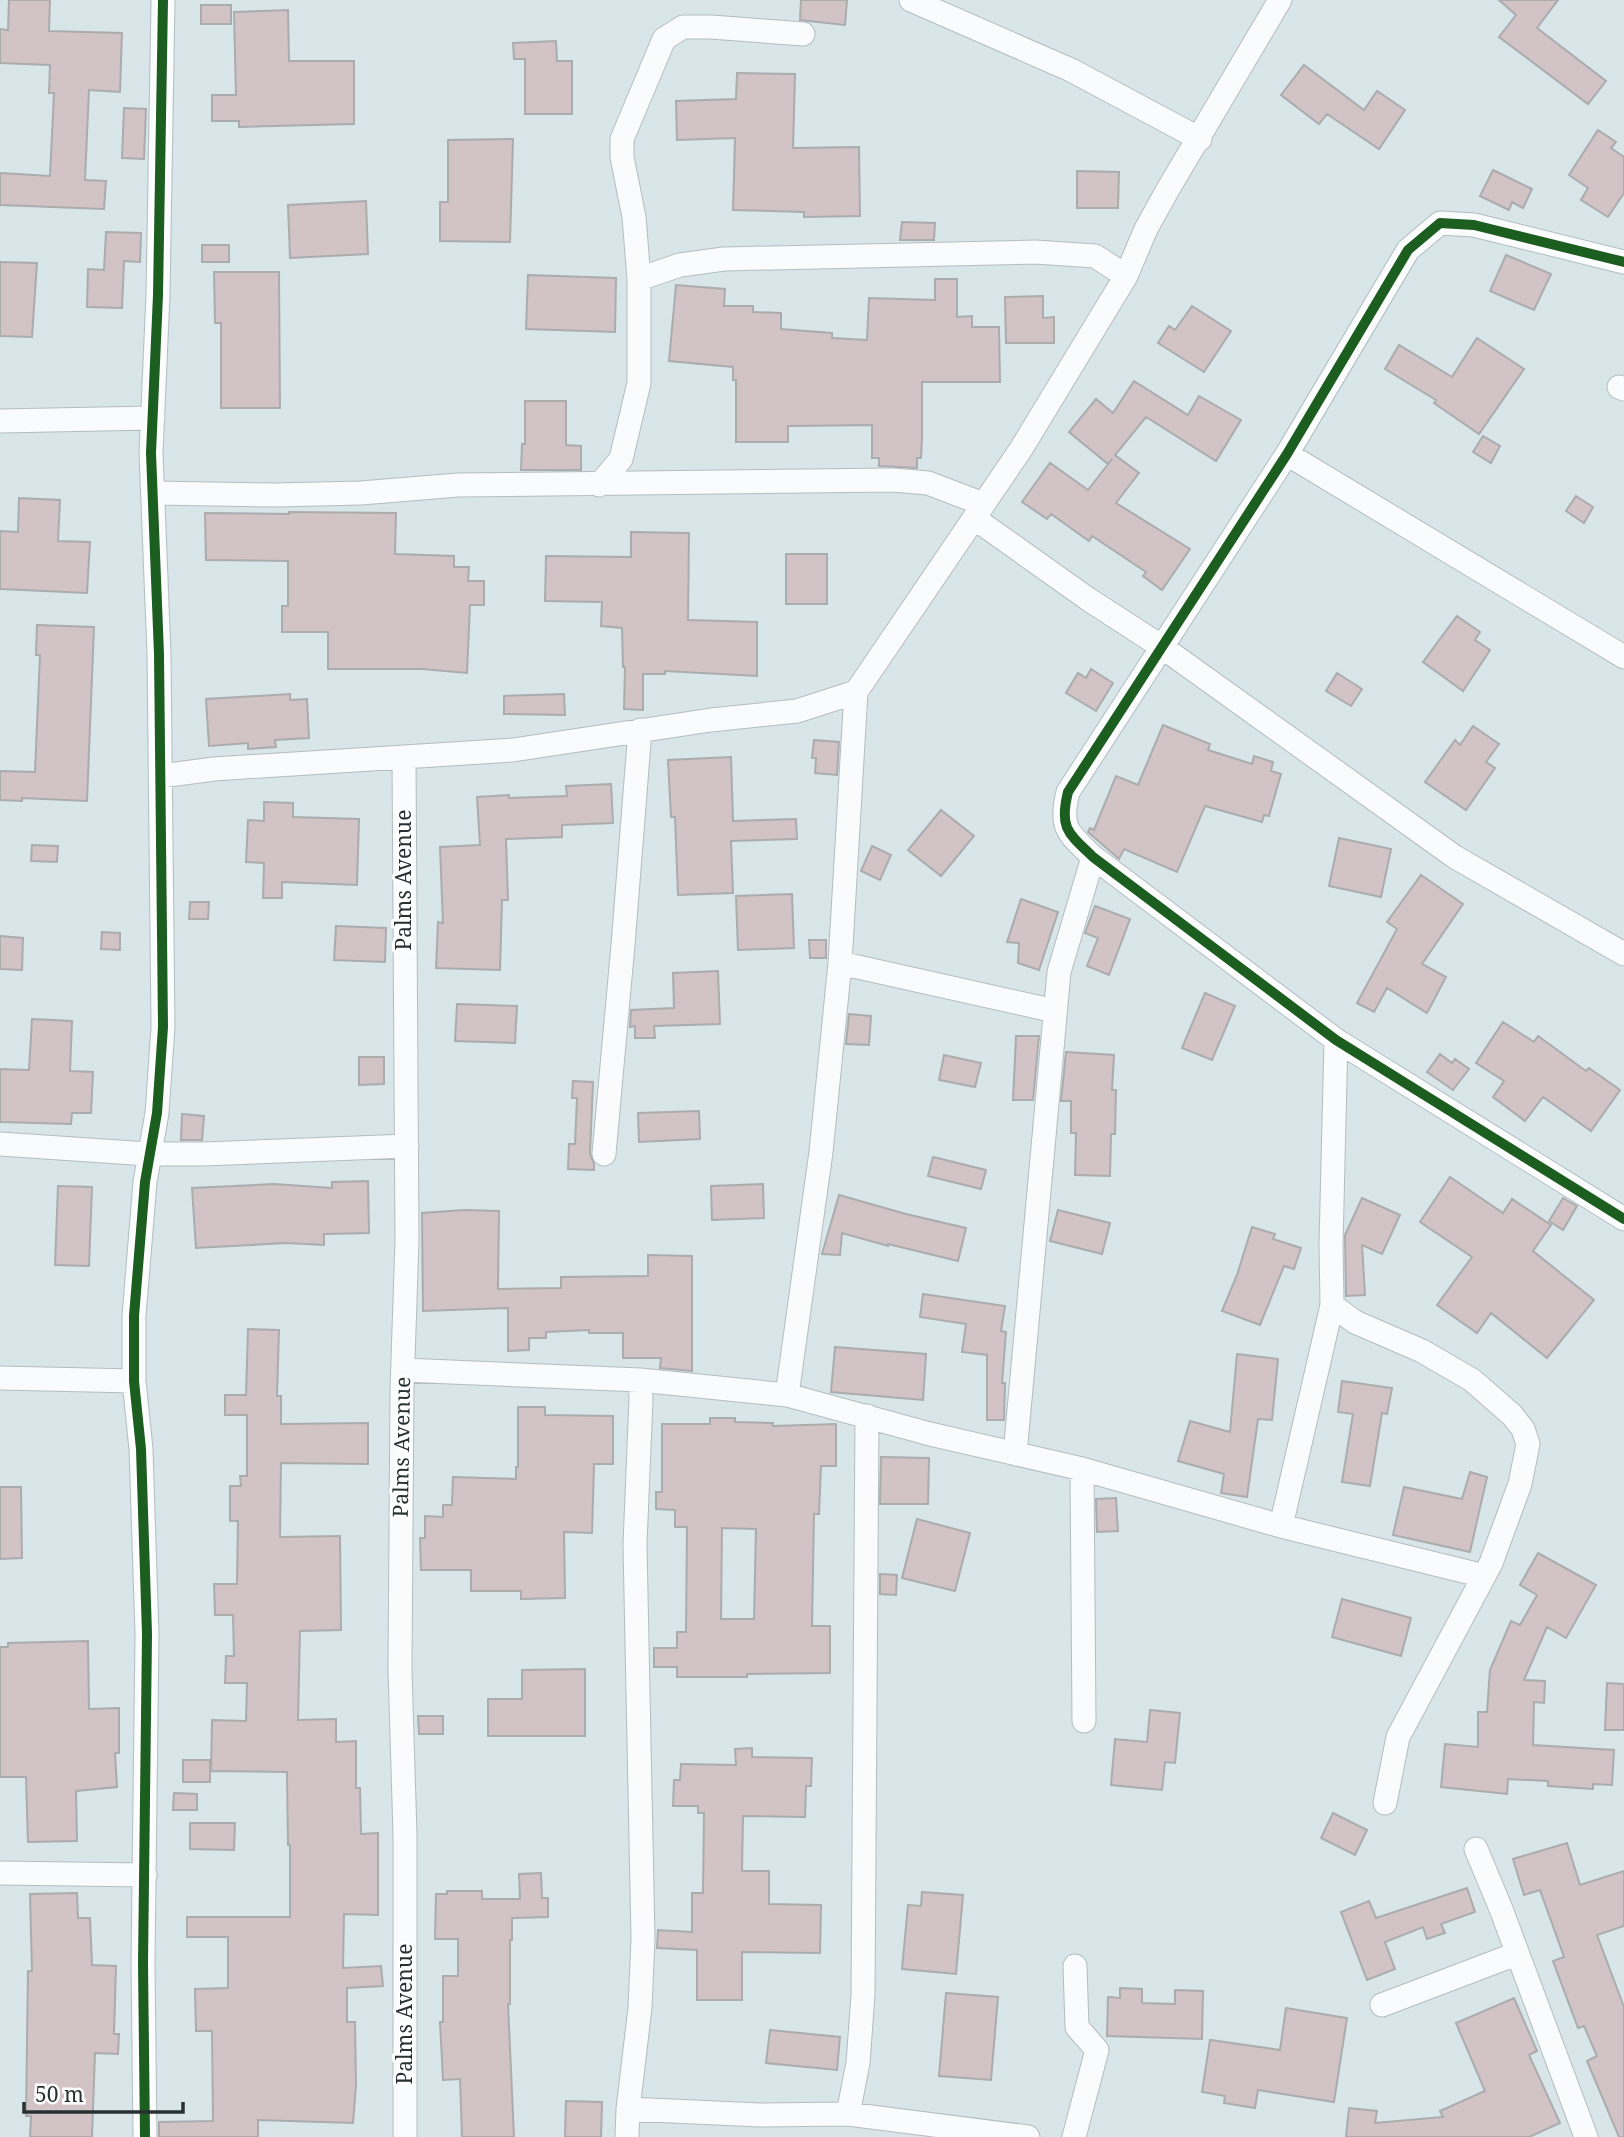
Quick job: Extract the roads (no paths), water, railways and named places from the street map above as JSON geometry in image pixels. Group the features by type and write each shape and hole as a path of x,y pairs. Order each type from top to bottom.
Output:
{"street":[{"path":"145,2137 146,1562 141,1449 134,1381 134,1316 148,1154 157,1113 163,1027 159,654 153,418 163,0"},
{"path":"911,0 1071,69 1200,139"},
{"path":"786,1395 821,1153 841,963 856,692 1021,449 1126,276 1161,201 1280,0"},
{"path":"600,485 621,459 639,383 639,279 634,218 622,157 622,139 664,38 683,27 803,34"},
{"path":"1624,262 1474,225 1440,223 1408,250 1287,454 1068,792 1063,810 1067,832 1093,857 1336,1040 1624,1219"},
{"path":"639,279 680,265 724,259 1035,252 1095,256 1126,276"},
{"path":"0,421 153,418"},
{"path":"1287,454 1624,657"},
{"path":"153,493 360,493 458,485 893,480 928,483 978,511 1087,599 1162,647 1455,857 1624,954"},
{"path":"161,776 215,769 513,750 711,720 797,711 856,692"},
{"path":"604,1154 624,945 640,730"},
{"name":"Palms Avenue","path":"404,758 407,1146 400,1669 405,1835 405,2137"},
{"path":"1015,1454 1059,972 1093,857"},
{"path":"841,963 1055,1011"},
{"path":"1281,1526 1332,1305 1336,1040"},
{"path":"0,1143 148,1154 407,1146"},
{"path":"1332,1305 1355,1322 1422,1351 1472,1380 1512,1415 1523,1429 1528,1444 1520,1484 1484,1576 1398,1737 1385,1803"},
{"path":"402,1370 640,1380 786,1395 1015,1454 1082,1468 1281,1526 1484,1576"},
{"path":"0,1378 134,1381"},
{"path":"627,2137 640,2008 643,1939 635,1544 642,1399 640,1380"},
{"path":"848,2114 858,2063 863,1995 867,1416"},
{"path":"1082,1468 1084,1721"},
{"path":"1476,1849 1502,1909 1516,1954 1586,2137"},
{"path":"0,1873 145,1875"},
{"path":"1382,2005 1516,1954"},
{"path":"1074,2137 1097,2050 1077,2027 1075,1966"},
{"path":"628,2109 760,2115 848,2114 1028,2137"}]}
